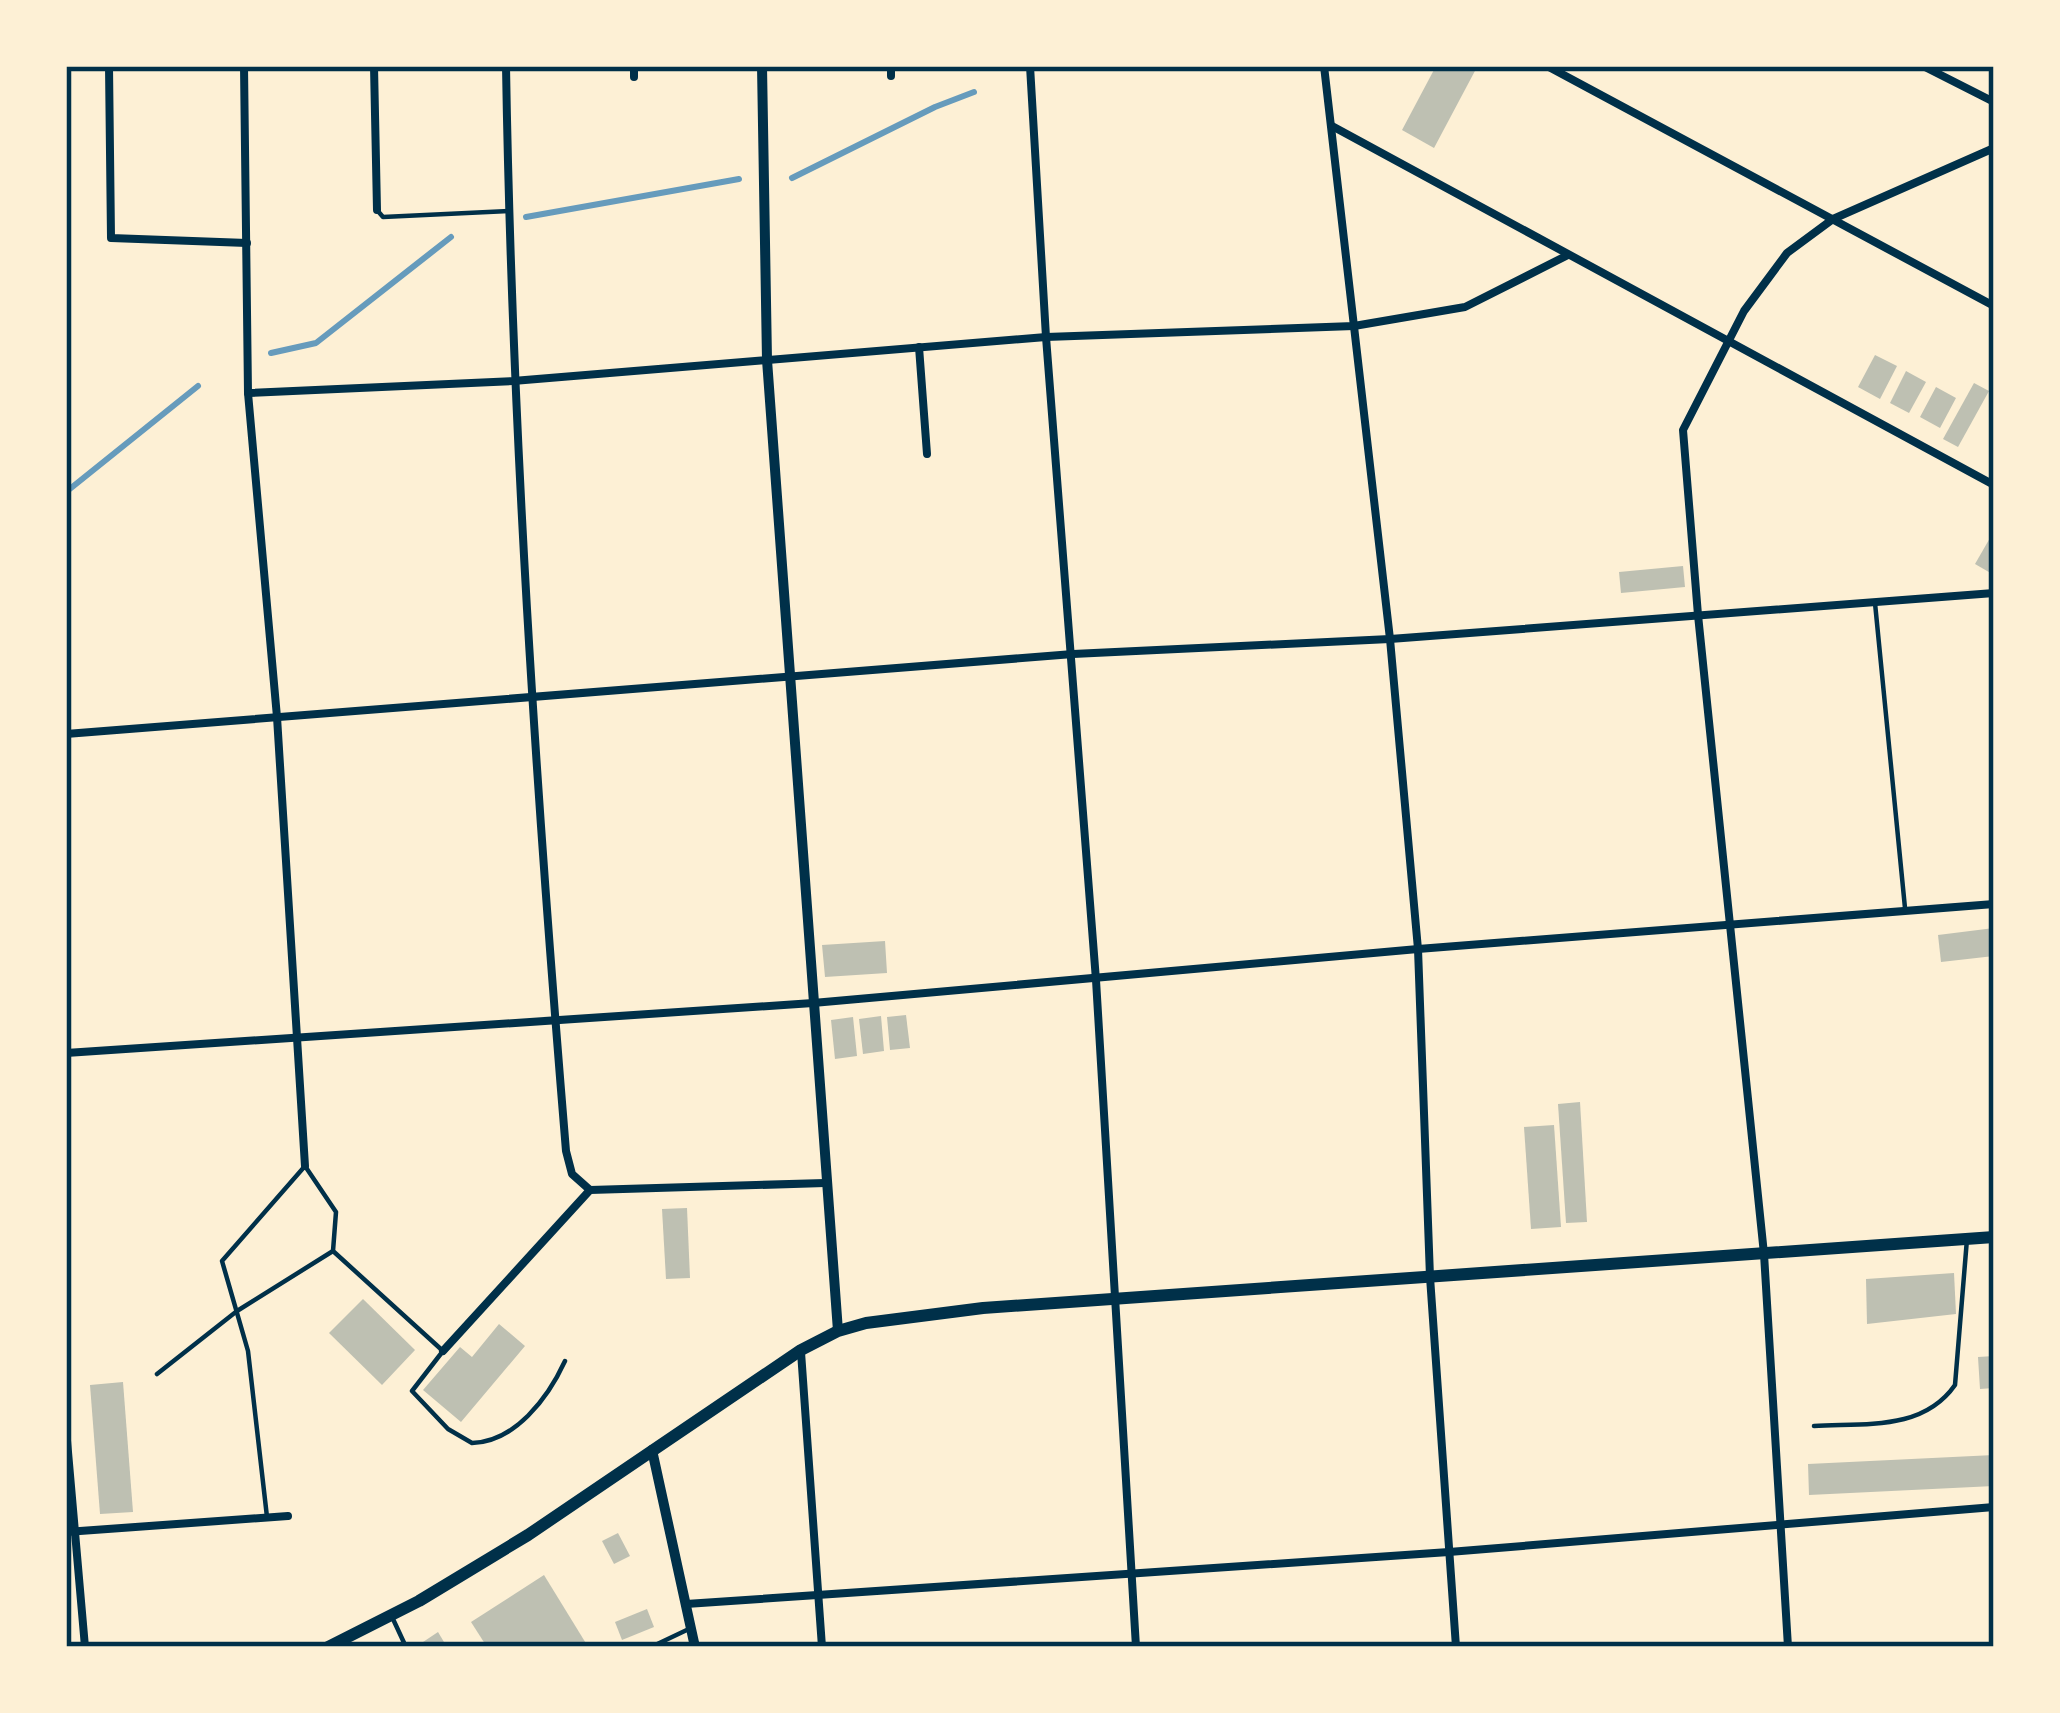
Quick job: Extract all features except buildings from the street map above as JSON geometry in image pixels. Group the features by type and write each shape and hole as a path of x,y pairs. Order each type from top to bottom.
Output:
{"main road":[{"path":"328,1647 391,1616 528,1535 801,1350 838,1331 940,1311 1994,1237"}],"street":[{"path":"109,66 110,238 247,243"},
{"path":"244,66 248,393 277,717 305,1166"},
{"path":"374,66 377,210"},
{"path":"506,66 513,381 530,697 566,1150 572,1174 590,1190 825,1183"},
{"path":"634,66 634,77"},
{"path":"762,66 767,360 838,1331"},
{"path":"1030,66 1096,980 1136,1647"},
{"path":"1324,66 1390,639 1418,949 1430,1277 1456,1647"},
{"path":"1547,66 1994,306"},
{"path":"1923,66 1994,102"},
{"path":"1332,126 1994,484"},
{"path":"1788,1647 1764,1254 1682,430 1744,311 1787,254 1833,219 1994,148"},
{"path":"248,393 513,381 1046,337 1354,326 1465,307 1568,256"},
{"path":"919,347 927,454"},
{"path":"66,734 1073,654 1390,639 1994,593"},
{"path":"66,1053 813,1003 1994,904"},
{"path":"443,1351 590,1190"},
{"path":"801,1350 822,1647"},
{"path":"66,1429 70,1532 85,1647"},
{"path":"652,1450 694,1647"},
{"path":"686,1604 1449,1552 1994,1507"},
{"path":"70,1532 288,1516"}],"lane":[{"path":"377,210 383,217 509,211"},
{"path":"1874,603 1905,912"},
{"path":"267,1517 248,1351 221,1261 305,1166 336,1212 333,1251"},
{"path":"1814,1426 1916,1419 1943,1402 1955,1385 1966,1239"},
{"path":"157,1374 237,1311 333,1251"},
{"path":"333,1251 443,1351 412,1391 448,1429 472,1443 508,1436 557,1379 565,1361"},
{"path":"391,1616 406,1647"},
{"path":"651,1647 691,1628"}],"waterway":[{"path":"792,178 974,92"},
{"path":"526,217 739,179"},
{"path":"271,353 316,343 451,237"},
{"path":"66,492 198,386"}]}
